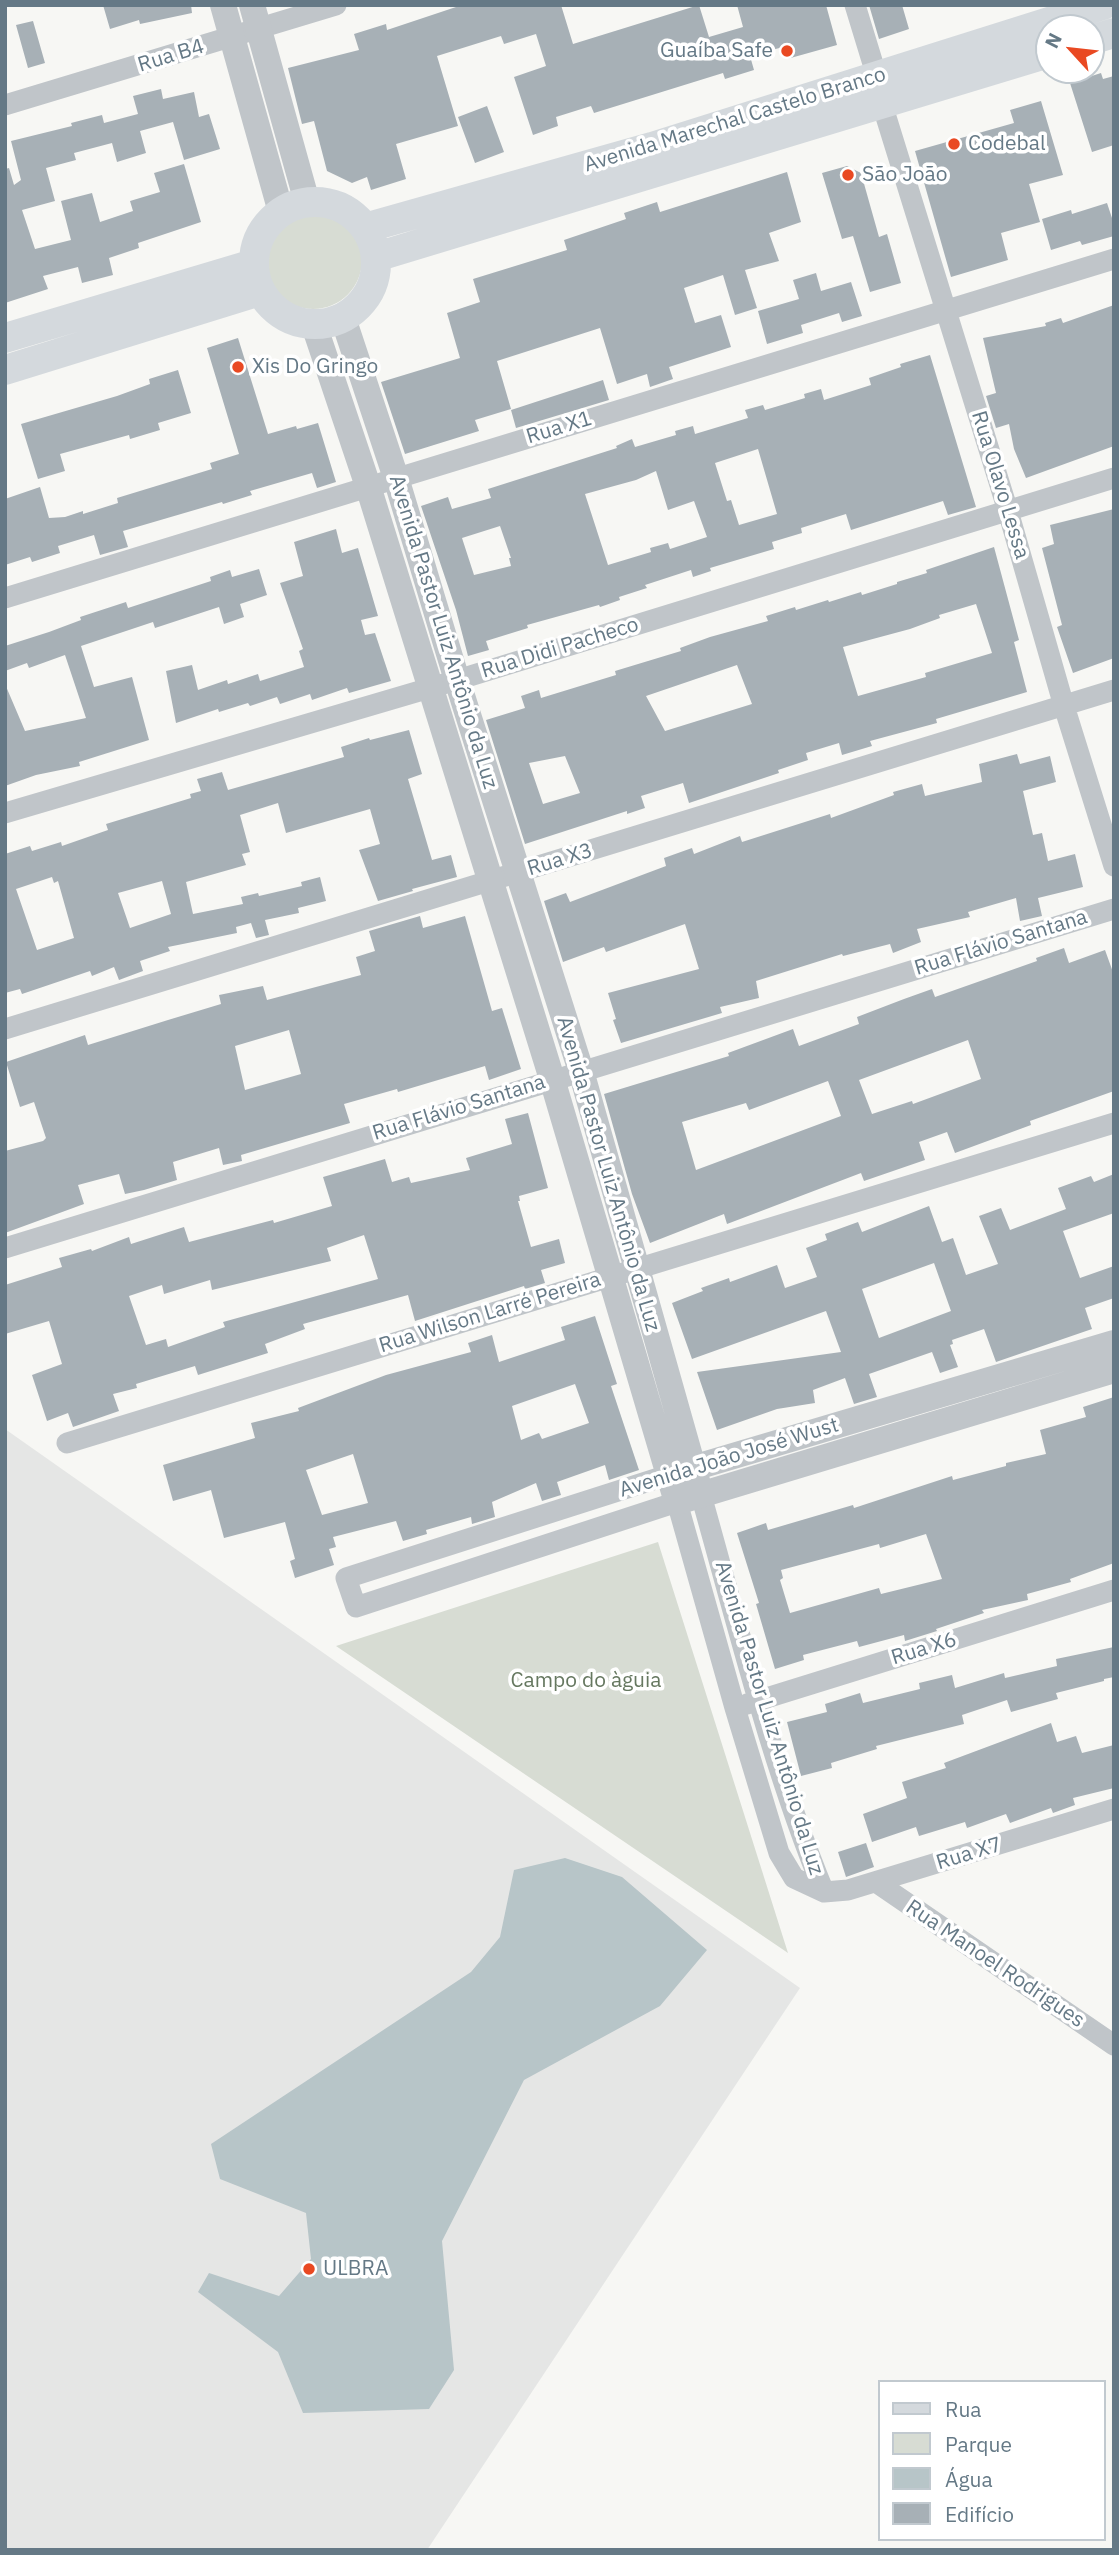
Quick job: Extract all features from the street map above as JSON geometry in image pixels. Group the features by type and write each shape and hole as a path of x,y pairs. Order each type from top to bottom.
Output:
{"main road":[{"name":"Avenida Marechal Castelo Branco","path":"376,257 880,91 1065,11 1103,5"},
{"name":"Avenida Marechal Castelo Branco","path":"365,228 652,146 1035,56"},
{"path":"324,202 354,216 365,228 376,257 368,292 358,307 343,318 314,325 297,323 282,316 269,305 256,277 257,244 266,226 294,207 324,202"},
{"path":"5,338 256,277"},
{"path":"5,370 256,277"}],"street":[{"path":"223,5 294,207"},
{"name":"Rua B4","path":"5,105 234,37 256,17 336,5"},
{"name":"Rua Olavo Lessa","path":"855,5 1114,866"},
{"path":"256,17 294,207"},
{"name":"Rua X1","path":"5,598 1114,259"},
{"name":"Avenida Pastor Luiz Antônio da Luz","path":"343,318 396,478 517,873 581,1071 636,1269 680,1472"},
{"name":"Avenida Pastor Luiz Antônio da Luz","path":"314,325 368,486 552,1079 609,1276 760,1700 808,1854 824,1892"},
{"name":"Rua Didi Pacheco","path":"5,813 457,680 1114,478"},
{"name":"Rua X3","path":"5,1028 1114,690"},
{"name":"Rua Flávio Santana","path":"5,1248 1114,909"},
{"name":"Rua Wilson Larré Pereira","path":"67,1443 1114,1123"},
{"name":"Avenida João José Wust","path":"1114,1343 680,1472 346,1578 356,1607 689,1499 1114,1370"},
{"name":"Avenida Pastor Luiz Antônio da Luz","path":"689,1499 735,1708 779,1853 794,1878 824,1892"},
{"name":"Rua X6","path":"735,1708 1114,1590"},
{"name":"Rua X7","path":"824,1892 848,1890 876,1882 1114,1809"},
{"name":"Rua Manoel Rodrigues","path":"876,1882 1114,2045"}],"shaded area":[{"name":"ULBRA","path":"5,1429 800,1988 427,2550 5,2550"}],"green space":[{"path":"313,211 332,215 348,225 358,241 362,260 358,279 348,295 332,305 313,309 294,305 278,295 268,279 264,260 268,241 278,225 294,215"},
{"name":"Campo do àguia","path":"658,1542 788,1953 336,1646"}],"water":[{"path":"565,1858 622,1877 707,1950 660,2006 524,2080 442,2241 454,2370 429,2409 303,2413 278,2352 198,2292 209,2273 279,2296 311,2259 306,2213 220,2179 211,2144 471,1972 500,1937 514,1870"}],"building":[{"path":"103,5 191,5 192,13 140,24 139,20 110,29"},
{"path":"462,5 561,5 573,44 699,5 709,37 743,27 737,5 826,5 837,45 787,59 783,47 750,56 754,70 725,79 723,73 594,113 591,106 556,117 558,126 533,135 514,77 546,66 536,34 504,44 501,36 437,56 458,126 396,144 406,179 371,190 367,177 352,183 327,171 314,121 302,124 288,68 359,50 354,34 386,24 387,30"},
{"path":"869,5 902,5 909,29 879,39"},
{"path":"33,21 45,63 28,68 16,25"},
{"path":"1114,76 1114,145 1092,152 1070,84 1105,84 1105,78"},
{"path":"161,89 163,99 194,92 199,117 209,114 220,149 184,160 173,122 140,131 146,153 117,162 112,143 74,153 76,160 46,168 55,201 22,210 35,249 71,240 61,201 92,193 100,222 133,211 130,201 160,192 154,173 184,164 201,222 138,243 139,248 109,258 113,275 82,283 78,267 43,276 48,289 5,303 5,169 9,168 14,185 21,180 11,141 72,126 71,123 102,115 104,123 138,114 133,96"},
{"path":"1041,101 1063,175 1029,184 1040,222 1001,233 1008,260 951,277 915,151 1014,123 1010,110"},
{"path":"487,106 504,152 475,163 458,117"},
{"path":"847,166 861,173 879,237 887,234 901,283 870,292 853,236 842,239 822,173"},
{"path":"787,172 801,222 769,233 779,261 745,270 757,308 735,315 723,275 684,288 695,323 721,315 731,347 669,367 673,379 650,387 647,374 617,384 600,328 497,361 511,409 475,420 479,431 405,454 381,382 460,358 447,313 480,302 473,279 567,250 564,240 626,219 624,213 657,202 660,212"},
{"path":"1107,203 1114,224 1114,236 1082,245 1080,241 1051,250 1042,219 1071,210 1072,214"},
{"path":"816,273 821,291 851,282 862,316 842,322 839,313 801,325 803,333 767,344 758,311 799,299 793,280"},
{"path":"1114,305 1114,446 1026,478 1014,449 1009,424 996,428 986,396 996,393 983,338 1046,326 1045,323 1061,318 1063,323"},
{"path":"238,338 268,434 318,423 336,482 317,488 312,473 250,491 252,495 223,504 222,502 123,531 128,547 100,555 94,535 58,546 60,553 32,562 30,557 5,565 5,499 40,487 49,518 65,517 83,511 83,514 118,503 117,498 212,469 210,463 239,454 207,348"},
{"path":"930,355 976,507 948,515 943,501 851,530 846,514 801,528 802,533 772,542 774,549 710,568 711,571 693,577 691,570 645,585 647,588 619,597 620,600 600,607 599,605 527,625 528,628 486,641 489,650 468,656 456,610 421,506 448,497 452,509 491,498 488,489 617,448 616,446 632,439 635,447 676,435 675,431 693,426 695,434 748,418 745,410 763,405 765,410 805,398 804,394 821,389 824,400 871,385 869,378 901,367 900,364","holes":["758,449 777,514 739,525 731,500 727,501 715,463","656,471 668,510 694,501 707,537 670,549 668,543 650,548 651,552 608,565 585,494 636,480","500,526 511,558 511,566 474,575 462,538"]},
{"path":"178,370 191,413 158,423 160,430 130,439 129,435 60,454 65,471 38,479 21,424 117,396 150,384 149,379"},
{"path":"603,380 609,400 516,428 511,410"},
{"path":"1114,509 1114,658 1073,673 1057,627 1062,625 1042,548 1054,544 1050,525"},
{"path":"336,529 342,553 358,548 378,616 361,620 365,635 375,633 391,681 349,693 347,688 312,700 310,694 280,704 277,697 250,706 248,703 219,712 218,709 176,723 166,671 192,665 198,690 227,680 228,684 258,674 260,681 304,667 299,651 303,649 280,583 303,576 294,542"},
{"path":"994,547 1019,640 1014,642 1027,692 936,719 937,723 870,741 872,746 842,755 839,743 806,753 808,760 778,770 779,773 689,803 683,783 641,796 645,808 627,814 627,811 525,844 486,720 525,708 521,696 539,690 541,698 616,675 615,671 681,651 680,648 710,637 768,621 766,616 861,592 862,595 927,573 926,570","holes":["976,604 992,653 925,673 926,677 858,696 843,647 910,629 940,618 939,615","737,665 752,704 665,731 646,696","565,756 580,793 543,804 529,763"]},
{"path":"259,569 267,595 240,604 244,617 224,624 219,607 155,628 153,622 81,646 94,687 132,677 149,740 79,762 80,766 36,775 5,786 5,684 25,731 86,718 65,655 29,668 27,663 5,671 5,646 126,602 128,608 211,581 210,577 230,570 232,577"},
{"path":"409,730 422,774 408,779 432,860 451,855 457,877 378,901 359,850 380,844 370,809 286,833 278,803 240,815 250,852 242,854 246,865 186,882 193,914 243,904 241,897 258,893 259,896 302,886 301,882 320,877 326,901 298,908 299,913 265,920 269,935 256,938 251,923 236,927 237,933 168,947 170,951 140,961 143,971 119,980 114,967 92,976 90,971 22,994 20,989 5,993 5,854 30,846 32,851 61,842 62,846 108,830 106,824 191,798 190,794 201,791 197,779 222,772 228,790 344,757 341,747 369,738 370,740","holes":["52,877 54,883 58,881 74,938 37,950 16,889","162,881 171,914 130,928 118,893"]},
{"path":"1017,754 1020,764 1050,756 1056,782 1023,791 1033,835 1042,833 1048,861 1075,854 1083,887 1038,898 1042,916 1020,921 1016,898 968,912 970,917 917,929 921,942 893,953 890,944 843,956 842,954 756,981 759,998 720,1007 722,1013 621,1043 608,993 699,969 685,924 606,952 604,947 563,962 544,901 566,893 570,902 666,866 664,858 692,848 694,854 740,836 742,842 830,814 831,818 894,795 893,792 922,784 925,796 982,782 979,764"},
{"path":"420,916 423,928 465,916 492,1011 502,1008 521,1069 489,1080 485,1066 398,1092 397,1089 344,1104 350,1123 241,1155 242,1161 223,1165 219,1148 173,1162 177,1180 144,1190 125,1194 119,1174 78,1185 84,1204 5,1233 5,1151 46,1138 34,1102 20,1107 6,1062 85,1035 88,1045 221,1004 219,995 263,986 267,1000 361,975 356,957 375,951 369,931","holes":["289,1030 301,1074 245,1090 235,1046"]},
{"path":"1064,948 1069,963 1105,950 1114,975 1114,1091 1030,1121 1031,1125 955,1153 947,1132 919,1142 925,1160 864,1181 861,1173 727,1224 724,1214 650,1243 632,1194 604,1094 729,1056 728,1053 793,1029 799,1046 859,1024 857,1017 904,999 932,989 935,997 1037,961 1036,958","holes":["968,1040 981,1079 913,1104 912,1101 872,1114 859,1080","828,1081 841,1116 696,1170 682,1122 746,1103 749,1110"]},
{"path":"528,1113 548,1188 519,1196 518,1201 531,1247 559,1239 565,1263 541,1270 545,1283 525,1289 524,1286 415,1321 408,1295 303,1324 305,1329 265,1344 268,1353 198,1375 195,1366 113,1394 119,1411 73,1427 68,1413 47,1421 32,1375 62,1364 49,1321 5,1334 5,1285 62,1267 59,1258 91,1249 92,1251 129,1237 131,1244 184,1227 189,1242 273,1220 274,1223 332,1206 323,1177 385,1159 392,1182 409,1177 411,1183 470,1170 466,1158 512,1144 505,1119","holes":["364,1235 378,1279 223,1322 225,1327 168,1347 166,1339 146,1345 129,1296 162,1285 164,1294 210,1280 212,1290 331,1261 327,1248"]},
{"path":"1114,1174 1114,1213 1063,1231 1080,1278 1114,1266 1114,1298 1085,1308 1092,1329 996,1362 984,1329 952,1340 953,1344 950,1345 958,1367 940,1373 932,1352 869,1374 877,1397 854,1404 845,1378 813,1390 815,1403 777,1409 717,1430 697,1372 841,1352 826,1311 692,1359 672,1303 703,1291 701,1288 729,1278 730,1282 777,1265 785,1288 817,1277 806,1248 827,1240 825,1234 858,1222 862,1232 929,1206 942,1242 953,1238 966,1275 998,1264 979,1216 1001,1208 1010,1230 1066,1209 1058,1188 1091,1176 1094,1182","holes":["934,1263 951,1311 879,1338 862,1289"]},
{"path":"595,1316 617,1384 611,1386 639,1470 609,1480 605,1465 557,1482 561,1495 542,1501 536,1483 492,1502 495,1517 472,1524 471,1517 426,1530 427,1534 403,1541 396,1521 333,1537 336,1547 329,1549 334,1565 295,1578 290,1561 295,1559 285,1522 224,1538 211,1490 173,1501 163,1465 255,1438 251,1423 299,1411 298,1408 386,1375 471,1352 468,1343 492,1335 499,1362 565,1340 561,1327","holes":["575,1384 589,1423 542,1439 539,1433 521,1440 512,1406","353,1454 368,1503 322,1515 306,1470"]},
{"path":"1114,1397 1114,1563 1070,1579 1071,1582 1027,1594 1028,1600 982,1610 984,1613 936,1629 937,1631 905,1641 904,1635 859,1647 857,1641 803,1655 804,1660 775,1669 756,1604 759,1603 737,1533 766,1523 768,1530 853,1505 854,1508 952,1476 953,1480 1006,1466 1006,1463 1046,1454 1040,1430 1086,1417 1083,1407","holes":["926,1534 942,1579 881,1594 879,1588 790,1613 780,1580 783,1578 781,1570 879,1544 880,1548"]},
{"path":"1114,1647 1114,1677 1056,1693 1058,1699 1011,1712 1007,1700 962,1715 964,1724 876,1746 877,1749 831,1763 832,1768 801,1776 787,1722 827,1712 825,1704 860,1693 863,1703 920,1689 919,1683 952,1675 955,1688 1004,1673 1005,1678 1057,1666 1056,1659"},
{"path":"1051,1723 1057,1742 1076,1736 1082,1753 1114,1745 1114,1788 1073,1798 1075,1805 1053,1813 1051,1808 1010,1823 1006,1814 967,1828 965,1822 919,1836 916,1827 872,1842 863,1814 907,1798 902,1782 946,1768 944,1763"},
{"path":"866,1843 874,1867 846,1877 838,1852"}],"place":[{"name":"Guaíba Safe","path":"787,51"},
{"name":"Codebal","path":"954,144"},
{"name":"São João","path":"848,175"},
{"name":"Xis Do Gringo","path":"238,367"},
{"name":"ULBRA","path":"309,2269"}]}
